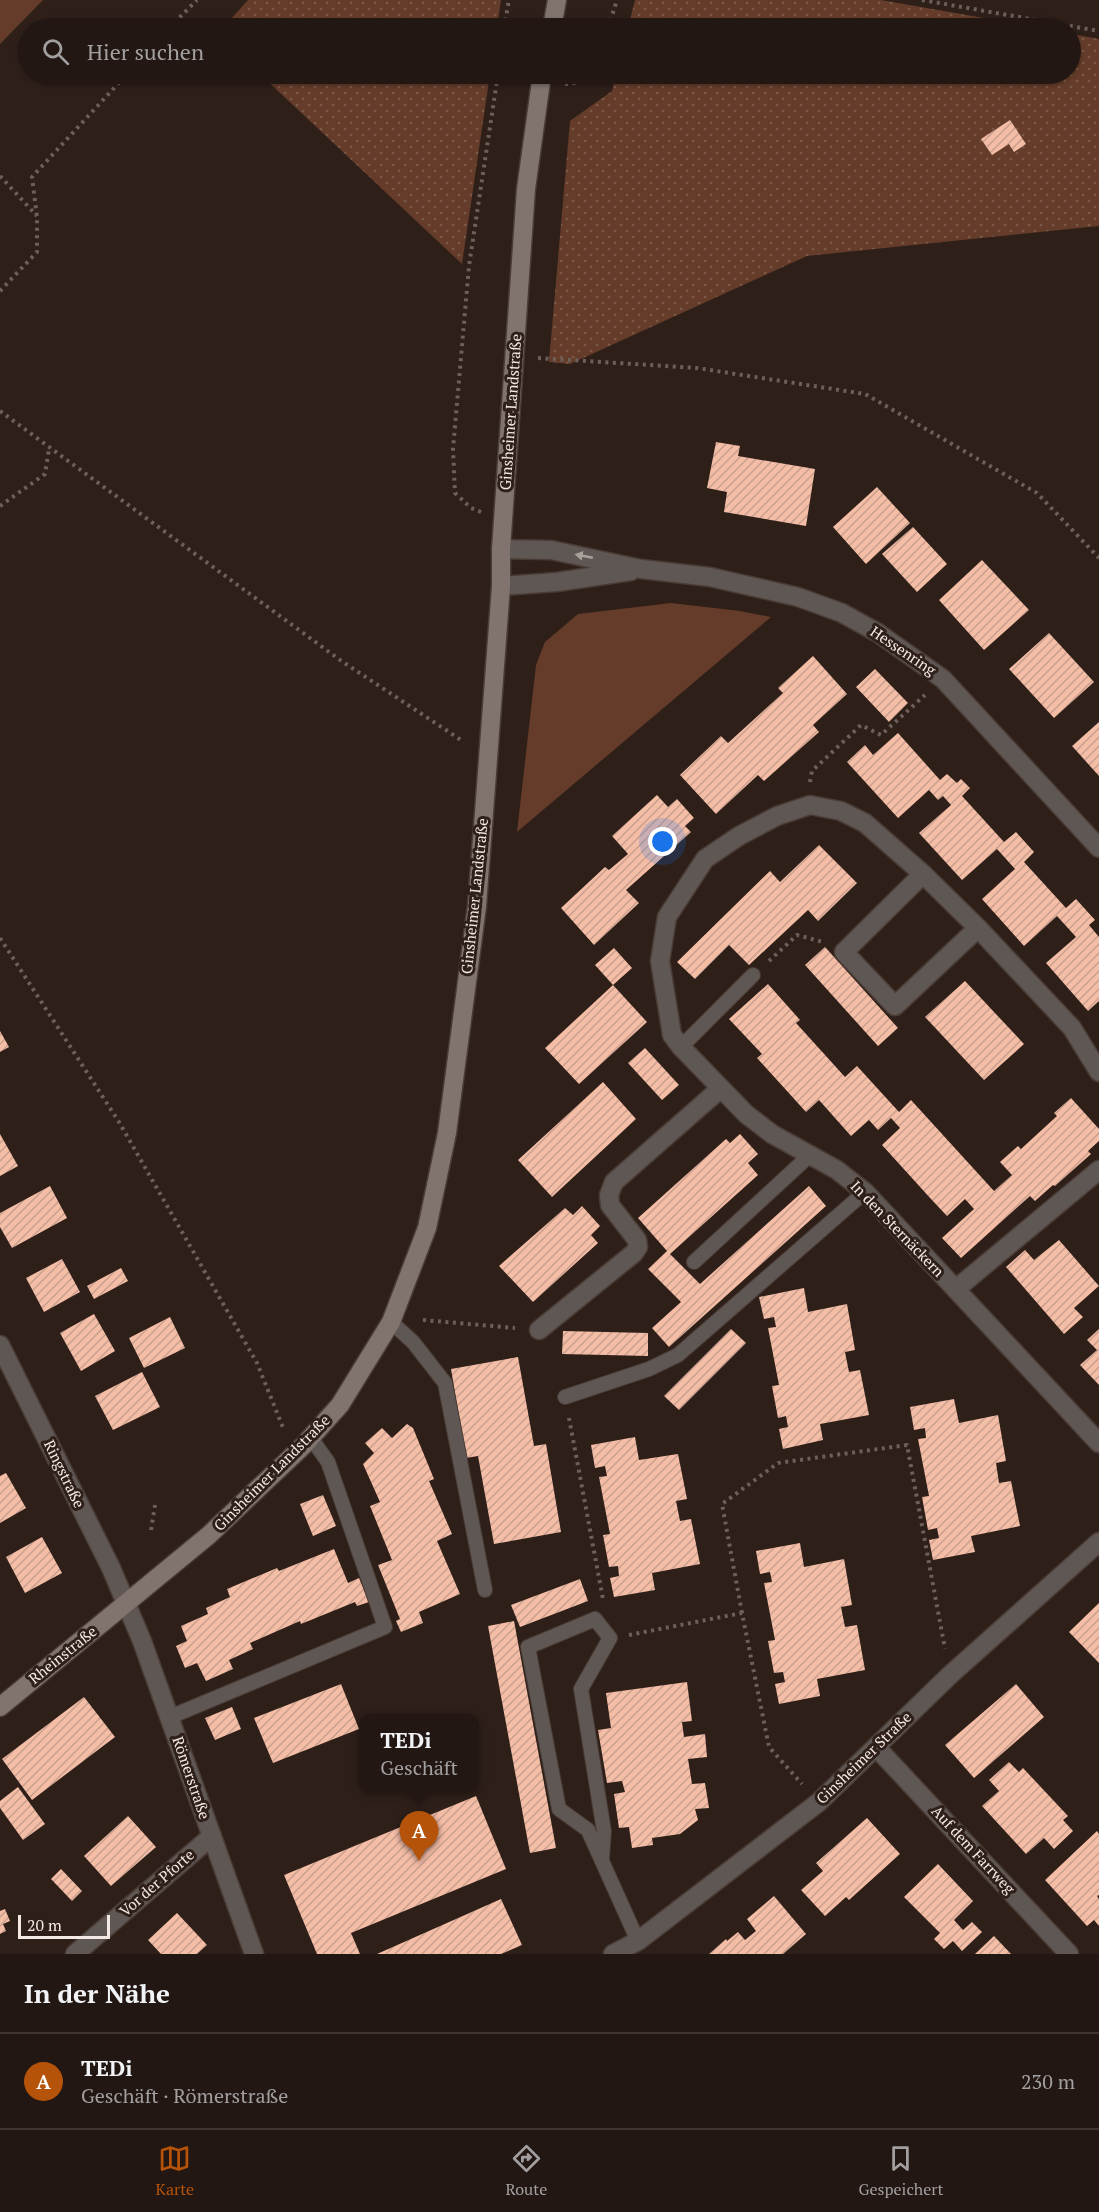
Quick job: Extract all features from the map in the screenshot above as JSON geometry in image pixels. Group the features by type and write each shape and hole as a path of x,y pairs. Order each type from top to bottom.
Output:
{"main road":[{"path":"554,18 557,0"},
{"name":"Ginsheimer Landstraße","path":"126,1604 209,1535 294,1455 340,1406 391,1322 427,1228 447,1133 477,906 501,586 501,549 525,189 541,84"},
{"name":"Rheinstraße","path":"0,1707 126,1604"}],"street":[{"name":"Hessenring","path":"501,549 551,550 641,569 710,577 798,597 842,613 878,633 943,679 1099,848"},
{"name":"Hessenring","path":"501,586 556,582 641,569"},
{"name":"In den Sternäckern","path":"1099,1072 1072,1028 978,928 923,874 865,823 841,811 810,805 777,816 739,836 705,859 667,917 660,961 672,1035 681,1047 746,1114 772,1134 837,1170 865,1192 1099,1443"},
{"path":"923,874 844,952 895,1006 978,928"},
{"path":"539,1330 634,1254 638,1247 637,1240 610,1205 609,1195 614,1182 720,1089"},
{"name":"In den Sternäckern","path":"956,1289 1099,1170"},
{"name":"Ringstraße","path":"0,1345 126,1604"},
{"name":"Ginsheimer Straße","path":"613,1954 640,1948 819,1802 950,1675 1099,1542"},
{"name":"Römerstraße","path":"126,1604 170,1717 254,1954"},
{"name":"Auf dem Farrweg","path":"876,1747 1069,1954"},
{"name":"Vor der Pforte","path":"75,1954 212,1836"}],"lane":[{"path":"681,1047 753,975"},
{"path":"694,1262 810,1155"},
{"path":"565,1397 649,1369 678,1355 865,1192"},
{"path":"391,1322 413,1342 445,1383 485,1590"},
{"path":"170,1717 385,1627 328,1462 311,1438"},
{"path":"602,1858 604,1831 581,1689 610,1638 595,1619 528,1647 559,1809 588,1830 640,1948"}],"path":[{"path":"179,18 197,0"},
{"path":"505,18 508,0"},
{"path":"611,18 617,0"},
{"path":"922,0 1025,18"},
{"path":"1081,28 1099,31"},
{"path":"0,291 37,252 37,217 32,177 118,84"},
{"path":"497,84 470,266 453,449 455,493 471,508 503,522"},
{"path":"0,176 37,217"},
{"path":"515,355 697,368 865,394 1037,493 1099,558"},
{"path":"0,411 340,660 488,757"},
{"path":"0,506 45,474 50,448"},
{"path":"810,805 809,788 812,771 831,753 861,725 881,735 943,679"},
{"path":"753,975 797,935 848,948"},
{"path":"0,938 119,1122 257,1363 294,1455"},
{"path":"422,1320 539,1330"},
{"path":"565,1397 610,1638 742,1613"},
{"path":"819,1802 770,1748 722,1504 778,1463 907,1445 950,1675"},
{"path":"151,1530 154,1505"}],"shaded area":[{"path":"0,0 43,0 25,18 18,18 18,26 0,44"},
{"path":"248,0 501,0 498,18 232,18"},
{"path":"635,0 881,0 984,18 630,18"},
{"path":"1081,36 1099,39 1099,226 807,256 570,364 549,362 570,121 612,91 614,84 1081,84"},
{"path":"271,84 489,84 462,264"},
{"path":"671,603 771,617 517,832 536,665 545,642 578,614"}],"building":[{"path":"1010,120 1026,144 1014,152 1009,144 992,155 981,139"},
{"path":"716,442 740,446 738,456 815,469 806,526 724,512 727,492 707,488"},
{"path":"877,487 910,523 866,564 833,527"},
{"path":"913,527 947,564 917,592 882,554"},
{"path":"982,560 1029,610 984,650 939,600"},
{"path":"1049,633 1094,682 1054,718 1009,669"},
{"path":"813,656 847,694 813,725 819,732 764,781 758,775 716,814 680,775 721,736 728,743 783,693 778,688"},
{"path":"875,669 908,703 889,722 856,687"},
{"path":"1099,722 1099,776 1072,746"},
{"path":"898,733 940,780 947,774 957,783 961,779 970,788 962,796 1004,842 1016,832 1034,852 1024,862 1066,908 1076,899 1095,920 1089,925 1099,937 1099,1001 1088,1011 1046,963 1076,937 1057,916 1024,946 982,899 1015,869 997,849 962,880 919,833 951,805 943,796 938,800 929,790 898,818 847,762 865,745 873,755"},
{"path":"657,795 668,807 677,799 694,818 685,826 691,832 626,890 639,903 594,945 561,908 605,867 609,870 628,854 612,836"},
{"path":"819,845 857,883 818,921 808,910 749,965 729,945 695,979 677,962 770,871 780,882"},
{"path":"825,947 898,1028 878,1046 805,965"},
{"path":"614,948 632,968 613,985 595,965"},
{"path":"965,981 1024,1044 984,1080 925,1017"},
{"path":"768,984 800,1020 796,1023 845,1077 857,1066 899,1112 911,1100 994,1191 1012,1175 1000,1162 1018,1146 1021,1149 1057,1116 1054,1113 1071,1098 1099,1129 1099,1141 1088,1151 1091,1154 1055,1186 1053,1185 1035,1201 1030,1196 961,1258 942,1238 974,1209 965,1199 947,1216 931,1199 882,1145 900,1128 891,1118 878,1130 869,1120 851,1136 819,1100 806,1112 757,1058 762,1054 729,1019"},
{"path":"613,985 647,1022 579,1084 545,1048"},
{"path":"0,1031 9,1047 0,1052"},
{"path":"645,1048 679,1085 662,1100 628,1063"},
{"path":"603,1082 636,1119 552,1197 518,1160"},
{"path":"0,1134 18,1166 0,1176"},
{"path":"740,1134 758,1154 748,1163 758,1175 670,1254 700,1284 809,1186 826,1206 669,1347 652,1328 681,1302 648,1269 667,1251 638,1218 726,1139 730,1143"},
{"path":"50,1186 67,1218 12,1248 0,1227 0,1213"},
{"path":"582,1206 600,1226 591,1235 598,1243 533,1302 499,1266 565,1208 573,1215"},
{"path":"1059,1240 1099,1286 1074,1308 1083,1317 1064,1334 1006,1267 1025,1250 1034,1260"},
{"path":"62,1259 80,1292 44,1312 26,1278"},
{"path":"121,1268 128,1281 94,1299 87,1286"},
{"path":"804,1288 808,1312 847,1304 855,1350 845,1352 849,1372 860,1370 869,1415 820,1424 823,1440 783,1449 779,1429 788,1427 786,1416 778,1418 772,1386 779,1385 768,1328 776,1327 774,1317 764,1319 759,1297"},
{"path":"94,1314 115,1351 81,1371 60,1333"},
{"path":"170,1317 185,1348 144,1368 129,1338"},
{"path":"731,1329 746,1343 679,1410 664,1396"},
{"path":"1099,1329 1099,1385 1080,1365 1097,1350 1087,1340"},
{"path":"563,1331 648,1333 648,1356 562,1354"},
{"path":"518,1357 534,1446 546,1444 561,1532 494,1544 478,1456 466,1458 451,1369"},
{"path":"142,1372 160,1407 113,1430 95,1396"},
{"path":"954,1399 959,1423 998,1415 1006,1461 996,1463 999,1483 1011,1481 1020,1526 971,1536 975,1552 933,1560 929,1540 939,1538 937,1528 928,1530 922,1497 929,1496 918,1439 926,1438 925,1428 914,1430 910,1407"},
{"path":"407,1424 413,1428 434,1479 429,1481 452,1534 437,1541 460,1594 419,1612 423,1623 401,1632 396,1621 400,1619 378,1565 392,1560 370,1506 380,1502 363,1464 374,1453 365,1443 382,1428 392,1438"},
{"path":"635,1437 639,1460 678,1454 687,1499 676,1501 680,1521 691,1519 700,1564 652,1573 655,1590 614,1597 610,1578 619,1576 618,1566 609,1567 603,1535 610,1534 599,1477 607,1476 605,1466 595,1468 591,1445"},
{"path":"6,1473 26,1508 0,1523 0,1476"},
{"path":"323,1495 336,1526 313,1536 300,1504"},
{"path":"42,1537 62,1573 25,1593 6,1557"},
{"path":"800,1543 804,1567 844,1559 852,1605 841,1607 845,1627 857,1625 865,1670 817,1679 820,1696 779,1704 775,1684 785,1682 783,1672 774,1673 768,1641 775,1640 764,1583 772,1582 770,1572 760,1574 756,1551"},
{"path":"334,1549 348,1583 359,1578 369,1602 357,1606 355,1602 301,1624 300,1621 250,1643 253,1649 229,1660 233,1669 206,1681 197,1663 185,1668 176,1646 187,1641 181,1626 208,1614 206,1608 230,1597 227,1589 277,1568 279,1571"},
{"path":"580,1579 588,1601 520,1627 511,1605"},
{"path":"1099,1603 1099,1663 1069,1632"},
{"path":"514,1621 556,1848 530,1853 488,1626"},
{"path":"687,1682 692,1721 682,1722 684,1737 705,1734 707,1757 688,1759 692,1784 705,1783 709,1808 695,1809 698,1820 680,1834 652,1838 653,1845 632,1848 629,1827 619,1828 614,1794 625,1792 622,1781 607,1783 598,1730 611,1728 606,1693"},
{"path":"341,1684 359,1729 273,1763 254,1718"},
{"path":"1016,1684 1044,1717 974,1778 945,1745"},
{"path":"84,1697 115,1737 32,1800 2,1759"},
{"path":"232,1707 241,1729 215,1740 205,1718"},
{"path":"1009,1762 1019,1772 1023,1768 1068,1816 1063,1820 1073,1831 1054,1849 1044,1838 1026,1854 982,1806 999,1791 989,1780"},
{"path":"18,1787 45,1824 23,1840 0,1808 0,1801"},
{"path":"476,1796 506,1869 351,1933 360,1954 317,1954 284,1875"},
{"path":"128,1816 156,1847 111,1886 84,1856"},
{"path":"867,1818 900,1854 849,1900 846,1897 825,1916 801,1890 823,1871 816,1863"},
{"path":"1097,1831 1099,1834 1099,1895 1097,1896 1099,1926 1094,1920 1087,1926 1045,1880"},
{"path":"938,1864 973,1901 954,1920 963,1930 972,1922 982,1932 962,1951 953,1941 944,1949 934,1939 940,1933 904,1897"},
{"path":"61,1869 82,1891 72,1901 51,1879"},
{"path":"774,1896 806,1934 783,1954 709,1954 738,1932 745,1940 756,1931 747,1919"},
{"path":"501,1899 522,1945 501,1954 377,1954"},
{"path":"5,1909 10,1921 3,1924 6,1931 0,1934 0,1911"},
{"path":"177,1913 207,1945 197,1954 161,1954 148,1940"},
{"path":"994,1936 1011,1954 975,1954"}],"place":[{"name":"TEDi","path":"419,1861"}]}
